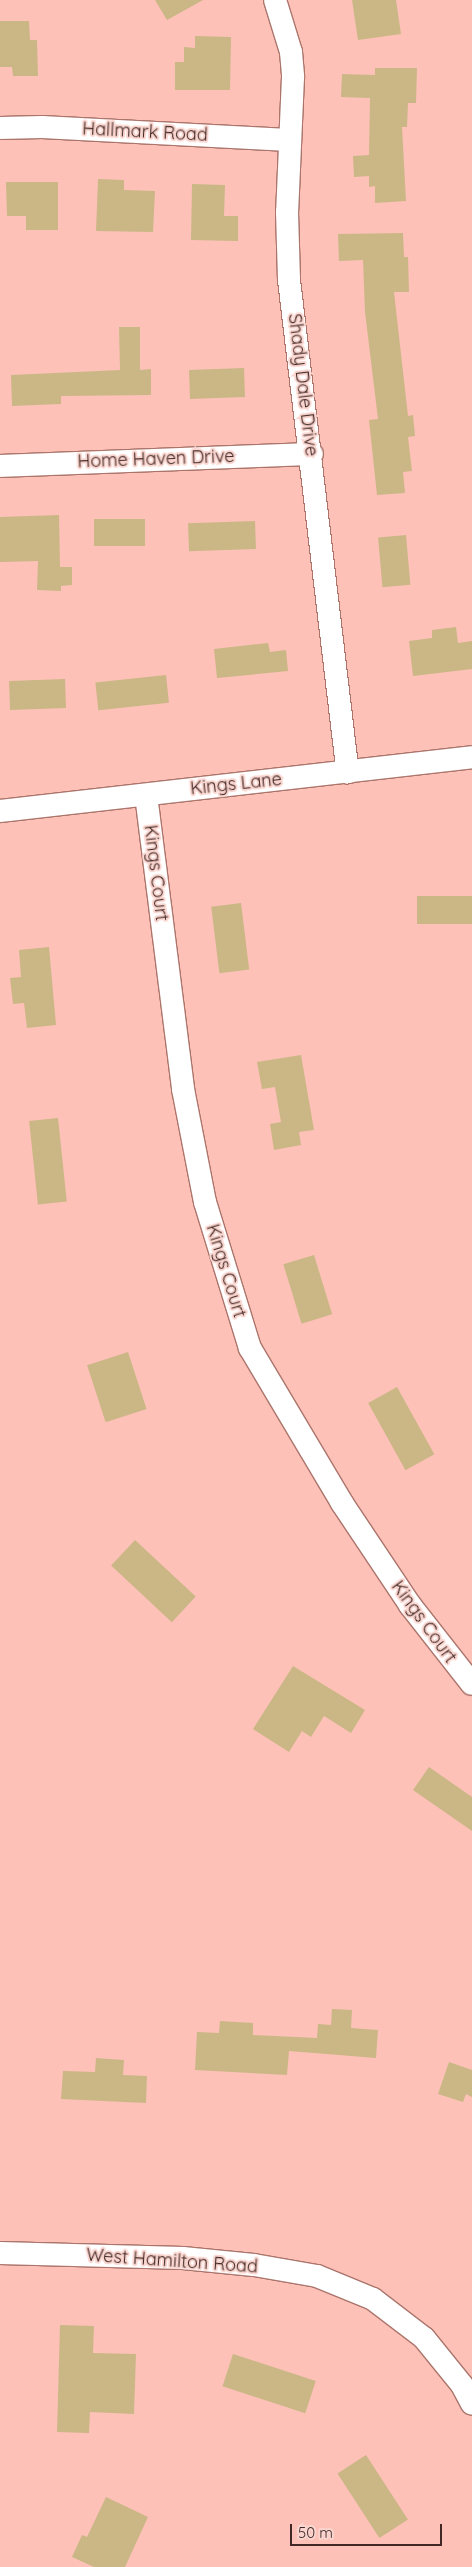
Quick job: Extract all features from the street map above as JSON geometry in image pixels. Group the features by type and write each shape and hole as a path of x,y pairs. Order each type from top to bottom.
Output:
{"street":[{"name":"Shady Dale Drive","path":"275,0 291,52 293,78 289,140 289,280 312,454 348,772"},
{"name":"Hallmark Road","path":"0,128 42,127 289,140"},
{"name":"Home Haven Drive","path":"0,466 312,454"},
{"name":"Kings Lane","path":"0,811 472,757"},
{"name":"Kings Court","path":"146,795 183,1089 205,1202 250,1348 342,1503 410,1605 472,1684"},
{"name":"West Hamilton Road","path":"0,2253 182,2258 254,2265 317,2276 373,2299 424,2338 462,2385 472,2404"}],"building":[{"path":"155,0 203,0 167,20"},
{"path":"352,0 396,0 401,34 358,40"},
{"path":"0,21 29,21 30,40 37,40 38,76 13,76 12,67 0,67"},
{"path":"195,36 231,37 230,90 175,90 175,62 184,62 184,47 195,48"},
{"path":"375,68 417,68 416,103 408,103 407,127 402,127 406,201 375,203 375,186 369,187 369,176 354,177 353,156 369,155 370,98 341,97 342,74 375,75"},
{"path":"98,179 124,180 124,190 155,191 153,232 96,231"},
{"path":"6,182 58,182 58,230 26,230 26,216 7,216"},
{"path":"192,184 225,185 224,216 238,216 238,241 191,240"},
{"path":"403,233 404,257 408,257 409,292 394,292 408,416 413,415 415,436 408,437 412,471 403,472 405,493 377,495 369,420 378,419 365,312 363,260 339,261 338,234"},
{"path":"119,327 140,327 140,370 151,369 151,395 61,396 61,404 12,406 11,375 120,370"},
{"path":"244,368 245,397 190,399 189,370"},
{"path":"59,515 60,567 72,567 72,585 61,586 61,591 37,590 38,561 0,562 0,517"},
{"path":"94,519 145,519 145,546 94,546"},
{"path":"255,521 256,549 189,551 188,523"},
{"path":"406,535 410,585 382,587 378,537"},
{"path":"456,627 458,643 472,641 472,669 413,676 409,641 432,638 432,630"},
{"path":"268,643 270,652 286,650 288,671 217,678 214,649"},
{"path":"166,675 169,703 98,710 95,682"},
{"path":"65,679 66,708 10,710 9,681"},
{"path":"417,896 472,896 472,924 417,924"},
{"path":"241,903 249,970 219,973 211,907"},
{"path":"49,947 56,1025 27,1028 24,1003 13,1004 10,978 21,977 19,950"},
{"path":"301,1055 314,1130 299,1132 301,1145 274,1150 270,1124 281,1122 275,1087 262,1089 257,1062"},
{"path":"58,1118 67,1202 38,1205 29,1121"},
{"path":"314,1255 332,1314 302,1324 283,1264"},
{"path":"128,1352 147,1409 106,1422 87,1365"},
{"path":"397,1387 434,1454 405,1470 368,1403"},
{"path":"135,1540 196,1597 172,1622 111,1566"},
{"path":"293,1666 365,1710 351,1733 324,1716 311,1737 302,1731 289,1752 253,1729"},
{"path":"429,1767 472,1797 472,1831 413,1790"},
{"path":"332,2009 352,2010 351,2028 378,2030 376,2058 289,2051 287,2075 195,2070 197,2032 219,2033 220,2021 253,2023 253,2035 317,2038 318,2024 331,2025"},
{"path":"96,2058 124,2060 123,2075 147,2076 146,2103 61,2099 63,2071 95,2072"},
{"path":"449,2062 472,2070 472,2097 466,2094 463,2102 438,2094"},
{"path":"60,2325 94,2326 93,2353 136,2354 134,2414 90,2412 89,2433 57,2432"},
{"path":"233,2354 316,2381 305,2413 222,2386"},
{"path":"366,2455 408,2520 379,2538 337,2474"},
{"path":"106,2497 148,2517 125,2567 94,2567 72,2557 82,2535 87,2537"}]}
